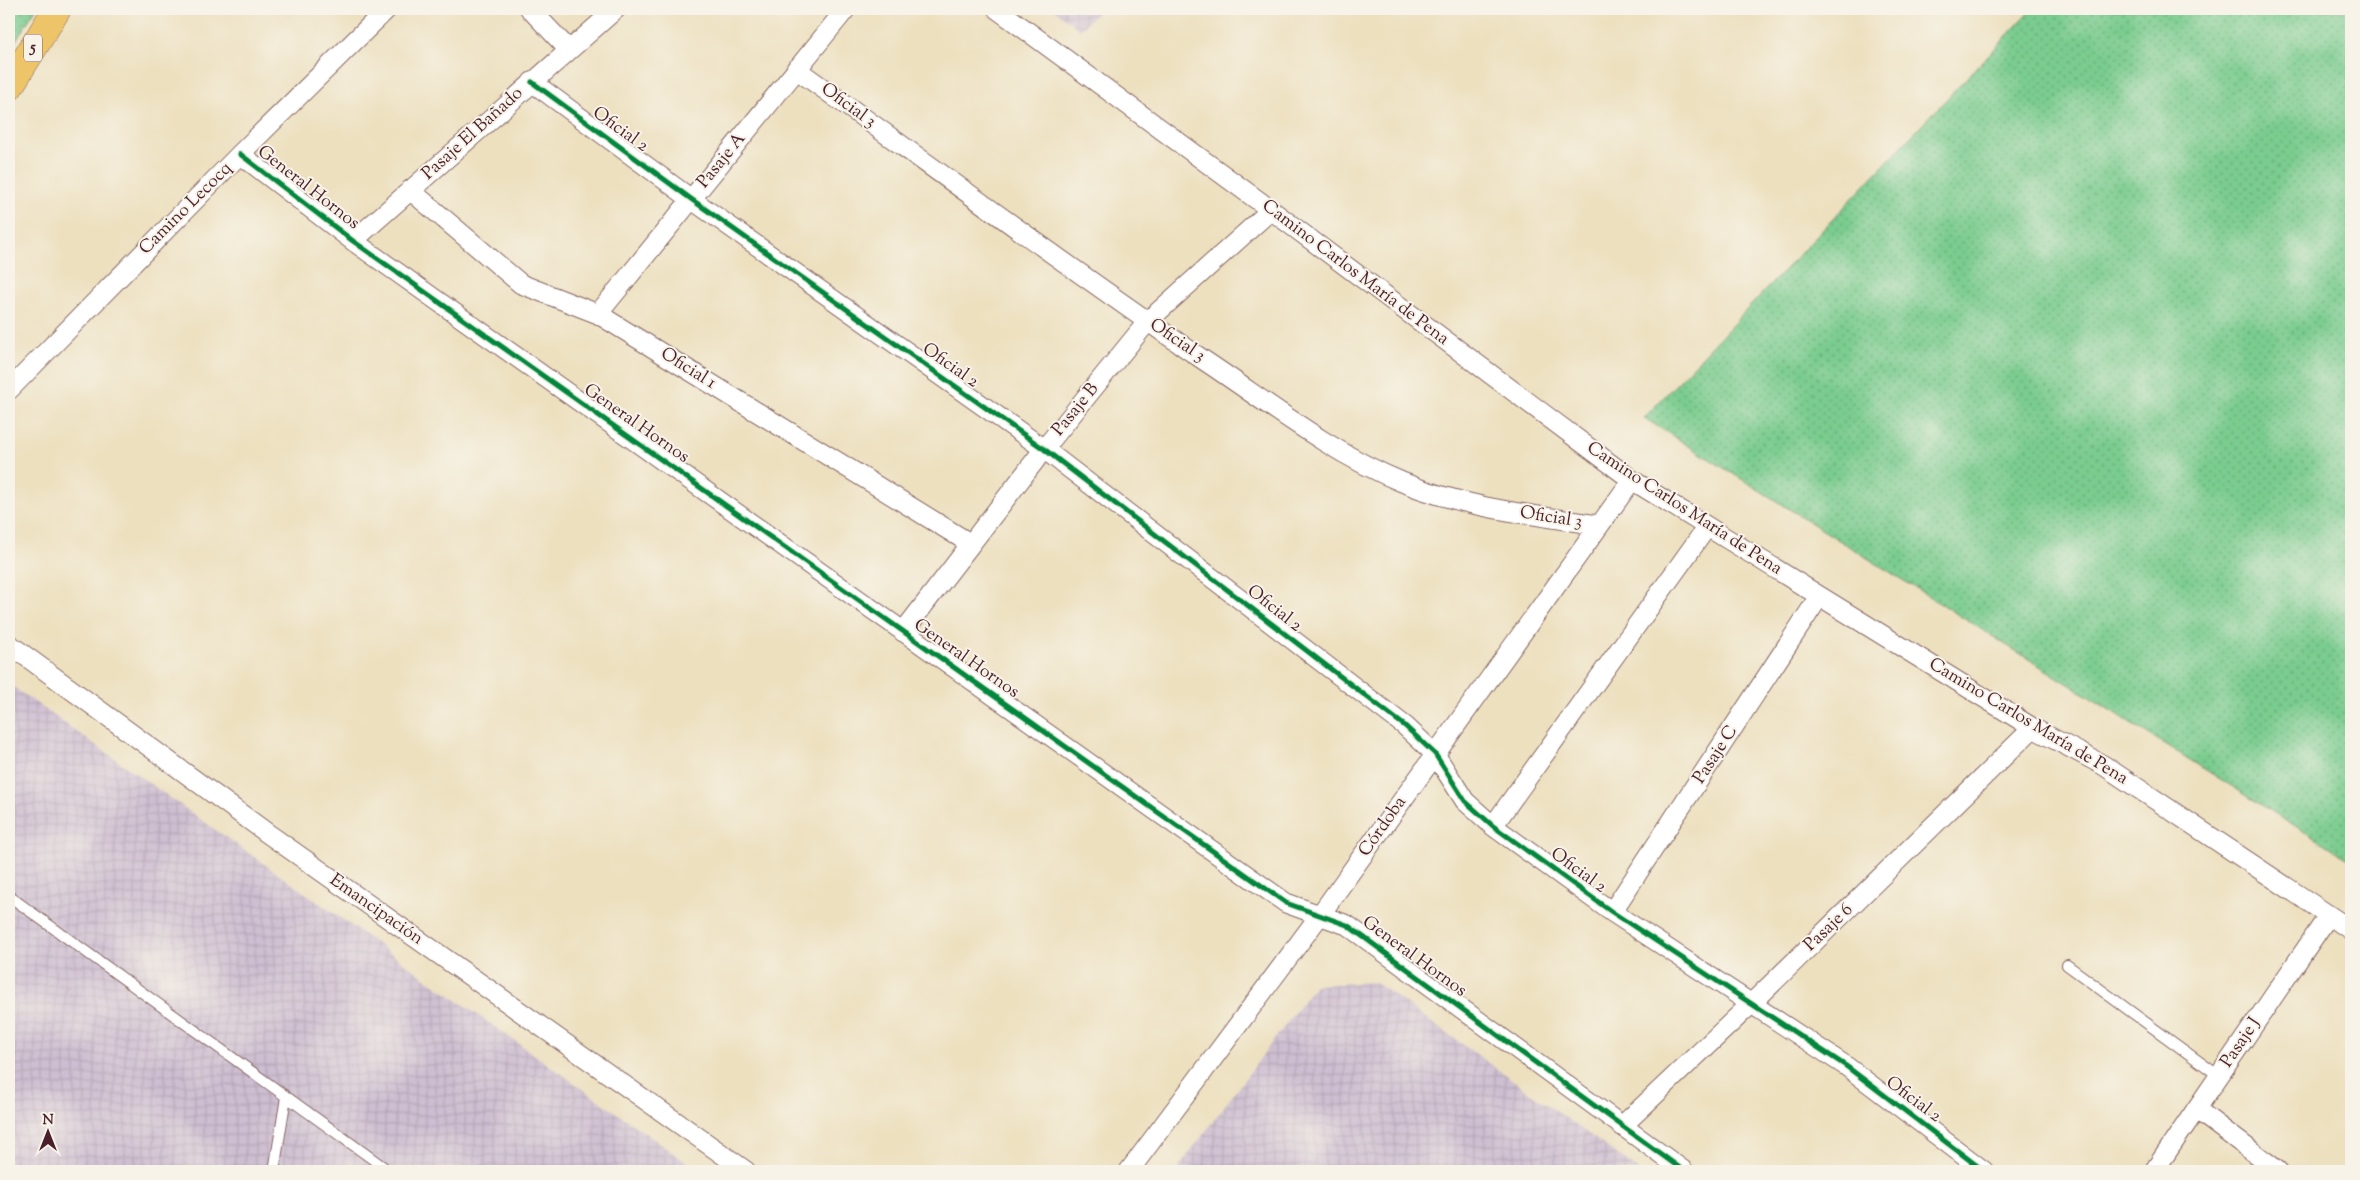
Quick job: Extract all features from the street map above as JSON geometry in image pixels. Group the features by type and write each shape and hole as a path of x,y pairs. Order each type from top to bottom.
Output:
{"highway":[{"name":"5","path":"9,87 57,9"}],"street":[{"name":"Camino Lecocq","path":"9,390 240,154 387,9"},
{"path":"530,9 569,50"},
{"name":"Pasaje El Bañado","path":"353,241 616,9"},
{"name":"Pasaje A","path":"598,314 846,9"},
{"name":"Camino Carlos María de Pena","path":"998,9 1272,210 1632,480 1706,528 2033,728 2103,765 2351,930"},
{"name":"Oficial 3","path":"796,69 1148,322 1347,457 1404,483 1460,501 1494,509 1599,525"},
{"name":"Oficial 2","path":"532,82 691,200 1044,449 1405,726 1435,754 1465,802 1493,826 1612,912 1846,1066 1984,1171"},
{"name":"General Hornos","path":"240,154 353,241 1286,904 1347,925 1684,1171"},
{"name":"Oficial 1","path":"410,190 521,284 598,314 971,544"},
{"name":"Pasaje B","path":"903,632 1044,449 1148,322 1272,210"},
{"name":"Córdoba","path":"1129,1171 1320,915 1632,480"},
{"path":"1493,826 1706,528"},
{"name":"Pasaje C","path":"1612,912 1820,597"},
{"name":"Emancipación","path":"9,644 266,834 746,1171"},
{"name":"Pasaje 6","path":"1622,1126 1752,1003 2033,728"},
{"name":"Pasaje J","path":"2154,1171 2329,915"},
{"path":"2196,1109 2278,1171"}],"lane":[{"path":"9,896 389,1171"},
{"path":"2067,965 2219,1076"},
{"path":"274,1171 286,1097"}],"shaded area":[{"path":"1054,9 1100,9 1080,30"},
{"path":"9,684 689,1164 700,1171 9,1171"},
{"path":"1375,982 1639,1171 1176,1171 1315,985"}],"green space":[{"path":"9,9 36,9 9,51"},
{"path":"2032,9 2351,10 2351,861 1644,418"}],"cycle path":[{"path":"532,82 691,199 1044,449 1405,726 1435,754 1465,801 1493,826 1612,912 1846,1066 1984,1171"},
{"path":"240,154 353,241 1286,903 1347,925 1684,1171"}]}
